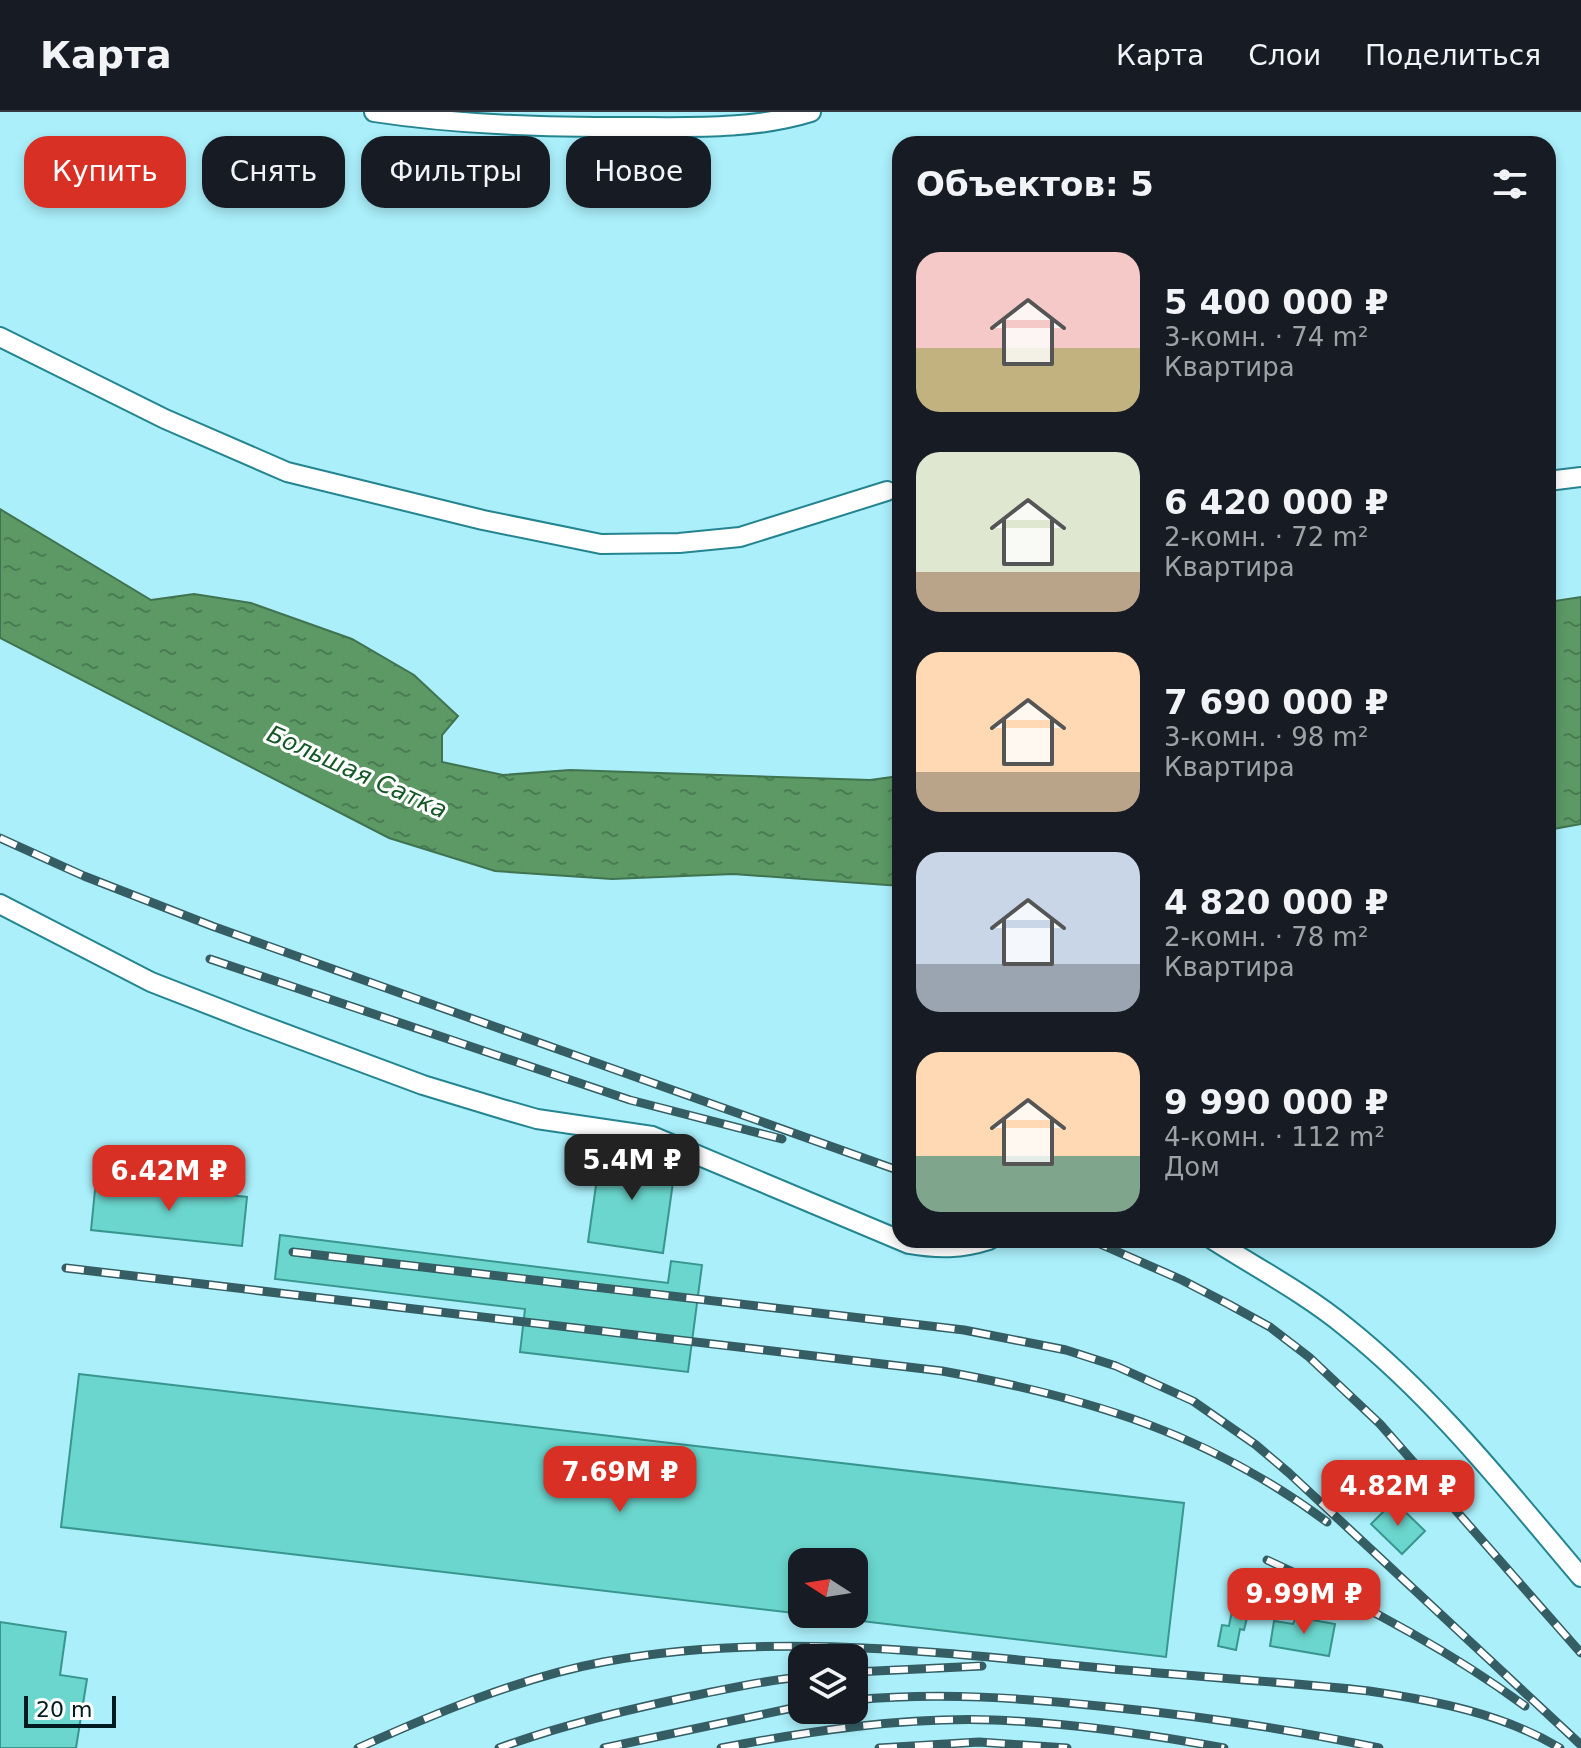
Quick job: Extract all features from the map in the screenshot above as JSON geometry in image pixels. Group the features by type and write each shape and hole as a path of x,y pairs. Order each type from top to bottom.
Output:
{"lane":[{"path":"374,112 431,121 519,127 723,126 795,117 811,112"},
{"path":"0,337 165,419 287,472 483,520 601,544 679,543 740,537 887,491"},
{"path":"1556,480 1581,477"},
{"path":"0,904 151,982 423,1085 537,1119 652,1136 892,1237"},
{"path":"931,1248 962,1248"},
{"path":"1225,1248 1334,1318 1378,1354 1456,1430 1581,1577"}],"water":[{"name":"Большая Сатка","path":"0,509 151,600 194,594 251,603 352,639 414,675 458,716 442,735 442,762 503,775 570,770 870,780 892,777 892,885 733,874 612,879 495,871 389,838 0,638"},
{"path":"1581,597 1581,824 1556,829 1556,601"}],"building":[{"path":"601,1150 676,1161 663,1253 588,1242"},
{"path":"96,1180 247,1197 242,1246 91,1230"},
{"path":"280,1235 668,1283 671,1261 702,1265 688,1372 520,1352 525,1309 275,1279"},
{"path":"79,1374 1184,1503 1166,1657 868,1622 868,1548 788,1548 788,1613 61,1527"},
{"path":"1394,1501 1425,1531 1402,1554 1371,1524"},
{"path":"1232,1611 1248,1614 1244,1630 1240,1629 1236,1650 1218,1646 1222,1625 1229,1626"},
{"path":"1296,1617 1335,1624 1329,1656 1270,1646 1274,1621 1293,1624"},
{"path":"0,1622 66,1632 60,1675 87,1679 76,1748 0,1748"}],"railway":[{"path":"0,838 84,876 212,926 892,1168"},
{"path":"210,959 630,1100 782,1139"},
{"path":"1109,1248 1230,1305 1270,1327 1309,1357 1380,1424 1581,1653"},
{"path":"293,1252 964,1330 1066,1350 1116,1366 1193,1401 1256,1445 1581,1745"},
{"path":"66,1268 942,1371 995,1381 1096,1407 1191,1442 1282,1491 1327,1522"},
{"path":"1267,1560 1399,1626 1464,1664 1525,1706"},
{"path":"358,1748 478,1698 572,1669 664,1653 786,1646 908,1650 1369,1691 1468,1710 1515,1726 1560,1748"},
{"path":"868,1671 982,1666"},
{"path":"499,1748 570,1725 643,1707 788,1678"},
{"path":"868,1699 949,1696 1077,1704 1244,1724 1379,1748"},
{"path":"604,1748 788,1709"},
{"path":"721,1748 856,1726 960,1720 1080,1726 1224,1748"},
{"path":"879,1748 979,1742 1067,1748"}]}
